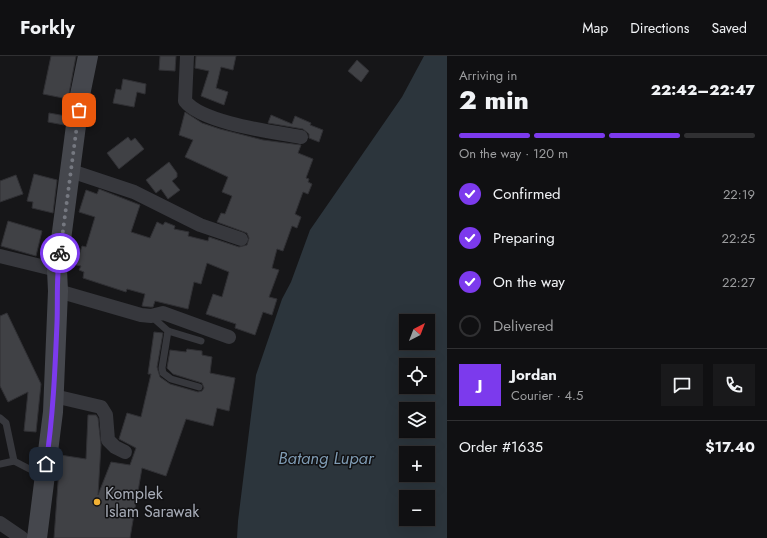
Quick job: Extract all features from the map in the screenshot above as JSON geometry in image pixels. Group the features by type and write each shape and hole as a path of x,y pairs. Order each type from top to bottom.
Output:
{"main road":[{"path":"37,538 54,396 58,291 57,270 80,95 88,56"}],"street":[{"path":"187,56 185,100 195,111 226,122 301,137"},
{"path":"71,171 134,192 200,224 241,239"},
{"path":"0,256 57,270"},
{"path":"58,291 141,315 151,316 163,313 229,337"},
{"path":"54,396 101,407 106,415 108,440 116,448 125,452"},
{"path":"0,524 22,538"}],"lane":[{"path":"151,316 168,331 201,341"},
{"path":"168,331 162,368 163,373 172,379 199,387"},
{"path":"0,418 6,423 14,461"},
{"path":"0,464 14,461 45,477"}],"water":[{"name":"Batang Lupar","path":"424,56 447,56 447,538 237,538 256,375 282,299 291,282 310,230 402,97"}],"building":[{"path":"51,56 76,56 68,99 43,94"},
{"path":"160,56 176,56 175,71 159,70"},
{"path":"196,56 236,56 233,70 221,67 216,88 228,92 224,105 201,96 209,71 195,68"},
{"path":"357,60 369,71 361,82 348,71"},
{"path":"123,79 146,84 145,94 137,92 134,107 113,103 116,89 121,90"},
{"path":"185,112 202,123 220,129 263,140 301,145 298,153 313,159 306,178 309,179 308,182 312,184 308,194 303,192 295,214 301,217 297,228 292,226 283,251 277,249 272,268 279,270 269,297 277,299 272,315 263,312 255,335 235,328 236,324 206,314 213,294 222,297 229,272 207,263 201,284 194,282 188,309 155,301 153,307 142,306 145,294 127,289 126,292 83,278 84,272 79,270 81,266 76,265 82,246 86,247 95,217 79,212 86,190 97,194 99,189 140,205 131,232 150,238 157,222 163,225 165,222 175,226 174,229 189,232 188,236 208,241 209,237 239,247 247,245 249,238 247,233 217,222 221,213 225,214 232,196 222,192 228,177 185,157 193,140 179,135"},
{"path":"49,113 66,116 64,125 48,122"},
{"path":"271,115 292,124 295,116 311,123 310,125 323,130 319,142 309,138 309,134 303,129 268,123"},
{"path":"128,137 131,141 135,138 144,149 119,169 107,153"},
{"path":"169,162 177,173 177,177 172,181 180,190 168,199 161,189 156,193 146,180"},
{"path":"34,174 57,180 53,213 32,208 33,202 27,201"},
{"path":"16,175 23,194 0,202 0,181"},
{"path":"8,221 42,231 36,256 1,246"},
{"path":"7,313 41,384 36,432 24,431 28,392 8,402 0,386 0,316"},
{"path":"154,332 163,333 157,367 160,377 170,384 198,392 202,391 204,388 202,383 173,374 167,368 170,350 186,352 187,349 202,351 202,355 212,357 210,373 235,378 229,411 217,408 213,426 186,419 166,476 142,468 130,538 54,538 60,455 86,459 88,415 96,415 98,418 101,445 98,495 111,462 130,465 136,448 119,439 127,413 141,417 151,374 148,374"}],"way so far":[{"path":"60,253 79,110"}],"place":[{"name":"Komplek Islam Sarawak","path":"97,502"}],"route":[{"path":"46,464 53,412 58,291 57,270 60,253"}]}
